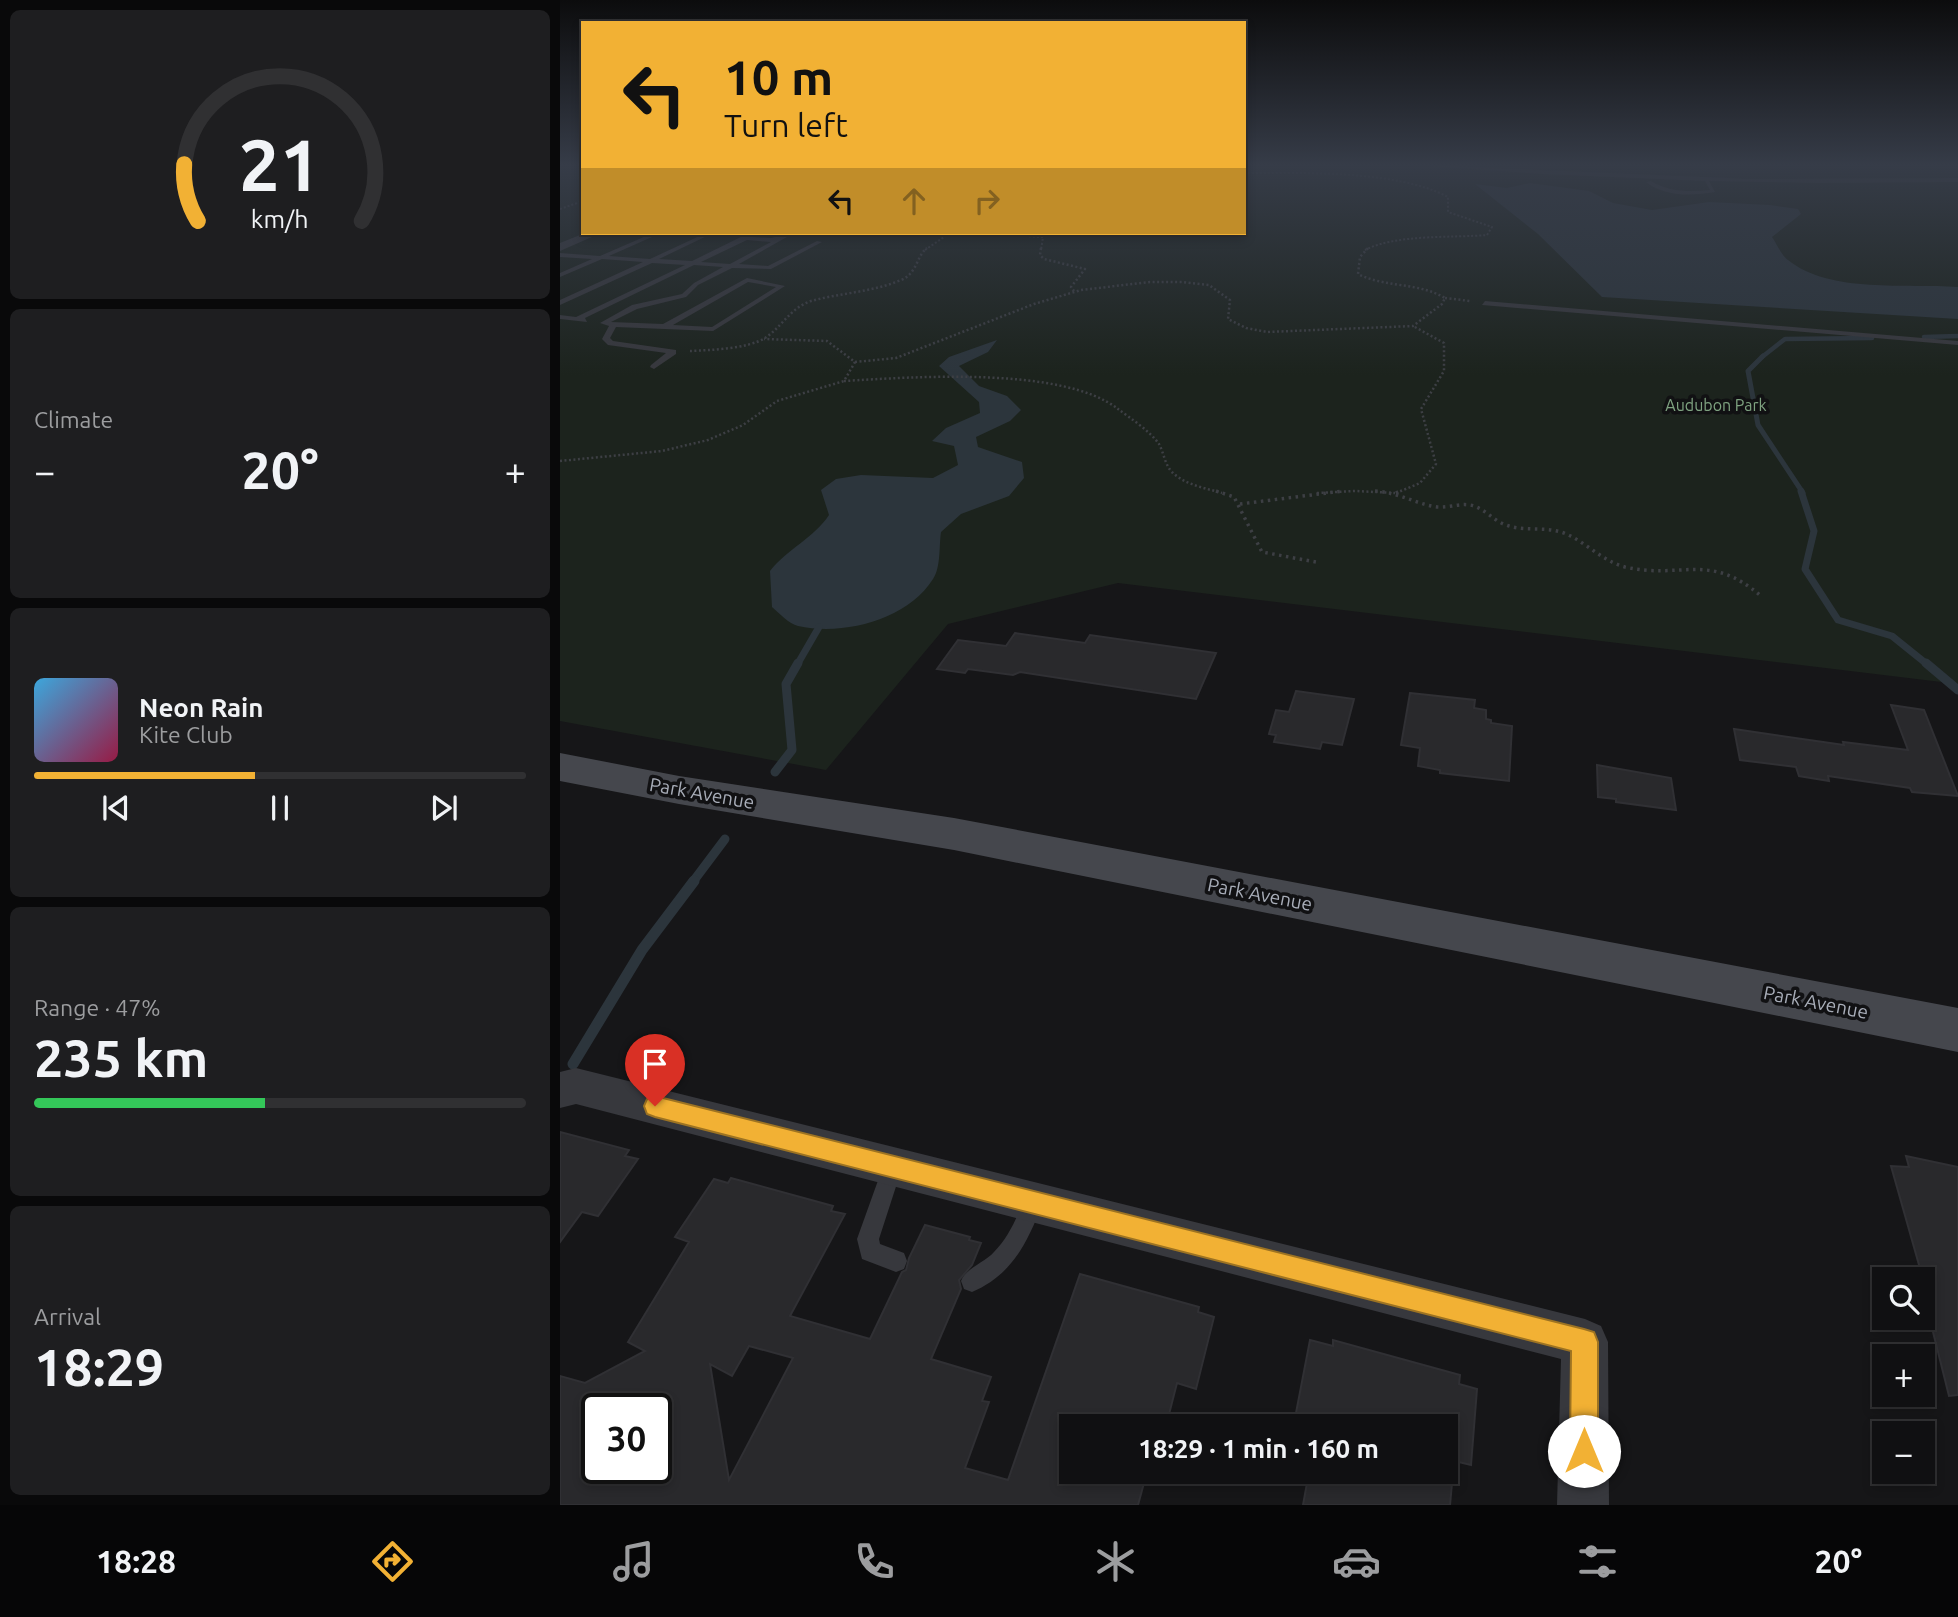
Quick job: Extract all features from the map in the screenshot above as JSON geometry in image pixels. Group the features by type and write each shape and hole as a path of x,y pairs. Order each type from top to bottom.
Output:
{"main road":[{"name":"Park Avenue","path":"560,767 678,790 954,834 1958,1030"}],"street":[{"path":"560,248 590,235"},
{"path":"560,1090 576,1086 1584,1342 1583,1505"}],"lane":[{"path":"560,275 653,235"},
{"path":"560,303 706,235"},
{"path":"576,319 750,235 756,240 775,239 786,235"},
{"path":"607,323 635,307 684,296 696,284 774,243 775,239"},
{"path":"662,328 819,242"},
{"path":"560,248 741,260"},
{"path":"560,254 769,268"},
{"path":"560,317 662,328 713,329 782,286 747,280"},
{"path":"1485,303 1958,343"},
{"path":"607,323 613,326 606,339 611,342 673,352"},
{"path":"654,367 673,352"},
{"path":"892,1166 868,1239 870,1251 896,1261"},
{"path":"972,1281 988,1273 1009,1255 1033,1202"}],"path":[{"path":"1485,303 1445,298 1422,288 1375,282 1358,274 1359,257 1373,244 1488,234"},
{"path":"764,339 792,311 808,302 909,277 919,264 923,251 947,235"},
{"path":"944,237 953,235"},
{"path":"1010,235 1043,237 1040,255 1044,259 1085,269 1071,287 1074,292"},
{"path":"673,352 725,349 764,339 827,341 855,362 896,358 1001,316 1074,292 1150,282 1198,283 1226,296 1232,306 1227,315 1228,319 1247,329 1280,332 1413,326 1444,343 1444,371 1421,409 1436,464 1420,483 1396,493"},
{"path":"1413,326 1442,304 1445,298"},
{"path":"844,381 855,362"},
{"path":"560,461 662,451 708,440 743,425 777,401 844,381 941,376 1062,386 1100,397 1117,408 1158,443 1170,471 1186,482 1234,497 1240,504 1251,534 1262,552 1316,562"},
{"path":"1240,504 1317,492 1347,491 1396,493 1436,507 1473,505 1507,526 1558,530 1572,536 1607,561 1624,566 1644,570 1706,568 1732,573 1746,580 1761,596"}],"green space":[{"name":"Audubon Park","path":"560,234 1958,234 1958,684 1118,583 948,624 826,770 560,721"}],"shaded area":[{"path":"1538,234 1775,234 1772,237 1788,260 1805,271 1825,278 1870,285 1958,287 1958,319 1602,297"},
{"path":"997,340 988,352 959,366 979,386 1007,396 1021,410 1010,421 976,437 978,447 1022,462 1024,478 1009,496 961,514 941,532 939,563 933,579 922,593 891,615 873,622 835,629 798,626 788,621 772,607 770,571 829,515 821,490 836,479 861,475 933,478 958,465 954,446 932,441 946,428 980,413 979,402 939,366 949,357"}],"building":[{"path":"1015,633 1085,643 1090,635 1216,653 1196,699 1020,672 1013,675 968,669 965,673 937,669 958,640 1006,646"},
{"path":"1296,691 1354,699 1342,745 1322,742 1320,749 1274,742 1276,735 1269,734 1276,710 1289,712"},
{"path":"1410,693 1475,700 1474,708 1486,710 1486,719 1491,720 1491,723 1512,726 1509,781 1440,773 1440,770 1418,766 1420,748 1401,745"},
{"path":"1891,705 1924,710 1958,796 1912,792 1910,788 1828,776 1829,781 1799,776 1796,767 1740,760 1734,729 1844,745 1843,742 1908,750"},
{"path":"1597,765 1671,778 1676,810 1598,797"},
{"path":"560,1132 629,1150 625,1156 638,1159 598,1216 582,1212 560,1242"},
{"path":"1906,1156 1958,1167 1958,1395 1949,1396 1932,1330 1935,1330 1935,1267 1920,1267 1891,1166 1909,1167"},
{"path":"731,1178 833,1206 831,1211 845,1214 790,1316 870,1339 902,1272 906,1270 925,1225 970,1237 969,1240 981,1243 972,1265 959,1280 961,1289 931,1359 991,1377 982,1401 989,1402 965,1468 1008,1480 1080,1274 1199,1307 1198,1312 1214,1317 1196,1389 1177,1383 1169,1414 1059,1414 1059,1484 1144,1484 1138,1505 560,1505 560,1376 585,1383 645,1351 628,1342 689,1242 675,1237 714,1179 728,1183","holes":["749,1346 793,1358 729,1480 710,1364 732,1376"]},
{"path":"1310,1340 1333,1346 1333,1340 1460,1375 1459,1384 1477,1389 1471,1465 1458,1462 1458,1414 1296,1414"},
{"path":"1307,1484 1452,1484 1450,1505 1303,1505"}],"waterway":[{"path":"1924,337 1958,336"},
{"path":"1762,357 1785,339 1872,338"},
{"path":"1762,357 1748,371 1758,425 1803,493"},
{"path":"1801,491 1814,531 1805,569 1838,620 1892,636 1928,665"},
{"path":"797,665 819,627"},
{"path":"775,772 792,750 786,684 798,663"},
{"path":"1926,663 1958,690"},
{"path":"692,883 725,839"},
{"path":"573,1064 642,950 694,881"}],"route":[{"path":"655,1106 1584,1342 1584,1451"}]}
